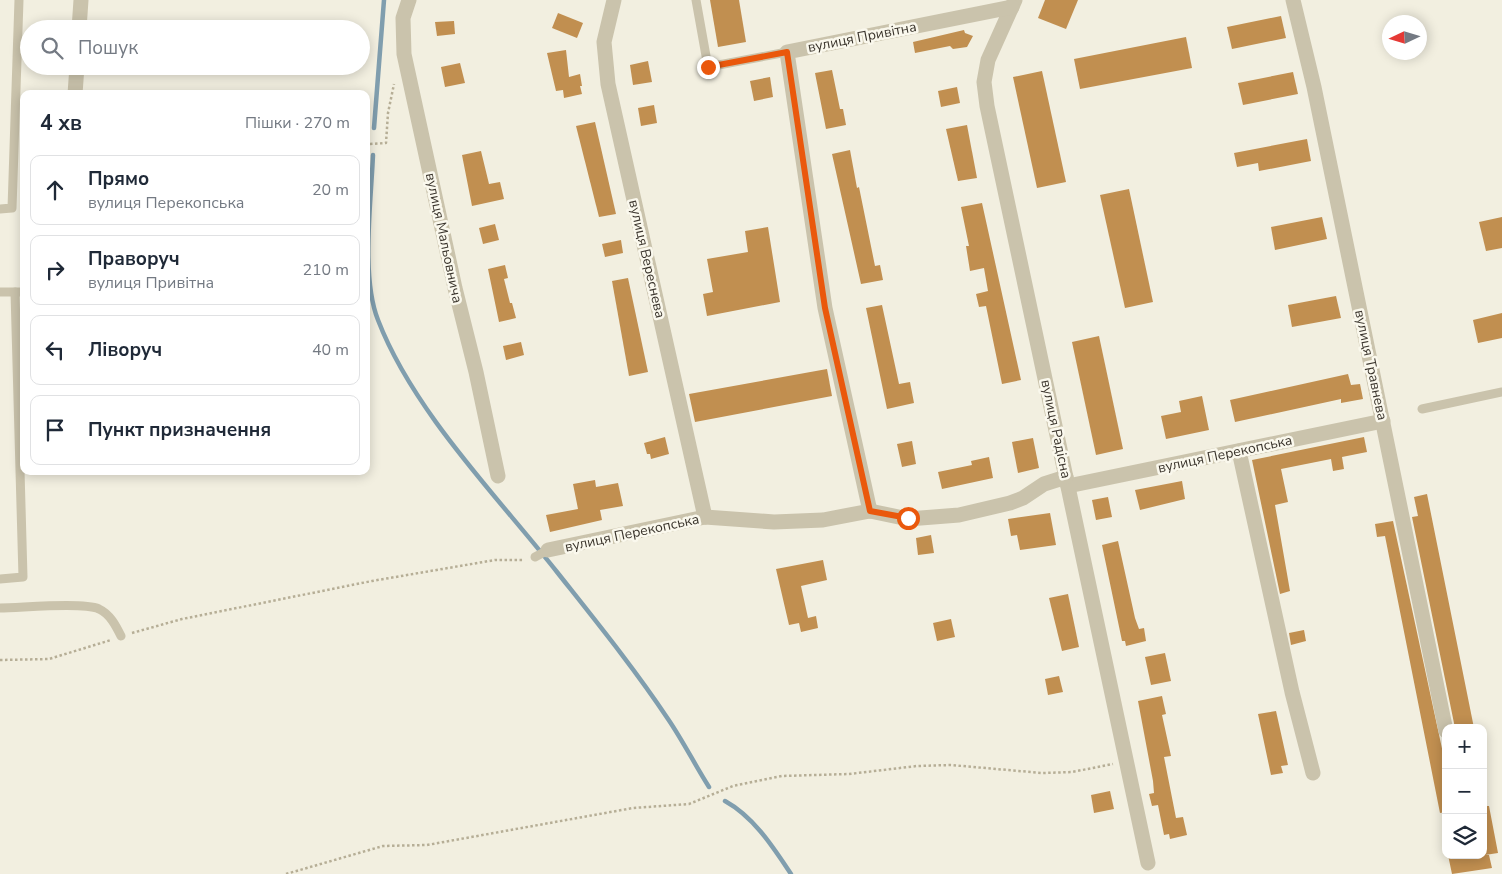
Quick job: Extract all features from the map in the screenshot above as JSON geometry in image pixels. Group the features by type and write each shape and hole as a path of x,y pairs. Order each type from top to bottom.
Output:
{"street":[{"path":"80,20 81,0"},
{"name":"вулиця Мальовнича","path":"409,0 404,18 404,54 454,288 476,372 498,476"},
{"name":"вулиця Вереснева","path":"614,0 604,42 608,84 705,517"},
{"name":"вулиця Травнева","path":"1293,0 1314,87 1445,724"},
{"name":"вулиця Привітна","path":"787,52 1013,3"},
{"name":"вулиця Радісна","path":"1013,3 988,60 984,82 987,106 1148,862"},
{"path":"787,52 825,308 870,511"},
{"path":"75,90 76,75"},
{"name":"вулиця Перекопська","path":"548,550 705,517 774,522 823,520 870,511 908,518 959,515 1010,503 1023,498 1044,484 1238,451 1383,421"},
{"path":"1238,451 1312,773"}],"lane":[{"path":"0,209 12,208 19,0"},
{"path":"696,0 708,67 787,52"},
{"path":"0,292 20,292"},
{"path":"1422,409 1502,392"},
{"path":"0,579 23,577 22,475"},
{"path":"535,557 548,550"},
{"path":"0,608 73,606 98,609 113,620 121,636"}],"path":[{"path":"370,144 386,143 388,113 395,80"},
{"path":"0,660 49,659 182,619 372,581 495,560 528,560 535,557"},
{"path":"286,874 383,846 427,845 633,808 689,804 749,781 782,776 849,774 917,766 951,765 1018,772 1057,773 1097,768 1126,761"}],"building":[{"path":"710,0 739,0 746,42 718,47"},
{"path":"1045,0 1078,0 1066,29 1038,18"},
{"path":"558,13 583,23 577,38 552,28"},
{"path":"1281,16 1286,38 1232,49 1227,27"},
{"path":"454,21 455,34 437,36 435,22"},
{"path":"964,30 965,33 973,36 967,47 953,49 950,46 915,53 913,42"},
{"path":"1186,37 1192,68 1080,89 1074,59"},
{"path":"566,50 569,77 580,74 582,94 564,98 563,90 556,91 547,53"},
{"path":"648,61 652,82 633,85 630,65"},
{"path":"460,63 465,83 445,87 441,67"},
{"path":"832,70 840,109 843,109 846,125 826,129 815,73"},
{"path":"1042,71 1066,182 1037,188 1013,77"},
{"path":"1293,72 1298,94 1243,105 1238,83"},
{"path":"770,77 773,97 754,101 750,81"},
{"path":"957,87 960,103 941,107 938,91"},
{"path":"654,105 657,123 641,126 638,108"},
{"path":"595,122 616,214 599,217 576,126"},
{"path":"967,125 977,178 958,181 946,129"},
{"path":"1307,139 1311,161 1259,171 1258,163 1237,167 1234,153"},
{"path":"850,150 875,266 880,265 883,280 861,284 832,154"},
{"path":"481,151 489,184 500,182 504,199 472,206 462,155"},
{"path":"1129,189 1153,302 1125,308 1100,195"},
{"path":"982,203 1021,380 1002,384 986,306 979,307 976,294 988,291 984,268 970,271 966,246 969,246 961,207"},
{"path":"1322,217 1327,239 1275,250 1271,227"},
{"path":"1502,217 1502,248 1486,251 1479,222"},
{"path":"495,224 499,240 483,244 479,228"},
{"path":"768,227 780,302 707,316 703,294 713,292 707,259 748,252 745,231"},
{"path":"621,240 623,253 605,257 602,244"},
{"path":"505,265 508,278 504,279 516,318 499,322 488,269"},
{"path":"628,278 648,372 629,376 612,281"},
{"path":"1336,296 1341,318 1292,327 1288,305"},
{"path":"882,305 899,384 910,382 914,403 887,409 866,308"},
{"path":"1502,313 1502,338 1478,343 1473,320"},
{"path":"1099,336 1123,449 1096,455 1072,342"},
{"path":"521,342 524,355 506,360 503,346"},
{"path":"827,369 832,396 695,422 689,394"},
{"path":"1348,374 1351,385 1360,384 1363,399 1341,403 1341,399 1235,422 1230,400"},
{"path":"1202,396 1209,430 1166,439 1161,416 1181,412 1179,401"},
{"path":"665,437 669,454 651,459 650,454 647,454 644,443"},
{"path":"1364,437 1367,452 1342,457 1344,469 1333,471 1331,459 1281,469 1288,502 1275,505 1290,591 1280,594 1252,460"},
{"path":"1033,438 1039,468 1018,473 1012,442"},
{"path":"912,441 916,464 902,467 897,444"},
{"path":"989,457 993,478 942,489 938,472 972,465 971,461"},
{"path":"595,480 596,487 618,483 623,506 600,510 602,520 550,532 546,515 578,509 573,484"},
{"path":"1182,481 1185,499 1140,510 1135,490"},
{"path":"1427,494 1473,724 1454,724 1412,517 1418,516 1414,497"},
{"path":"1108,497 1112,517 1096,520 1092,500"},
{"path":"1050,513 1056,545 1020,550 1017,535 1011,536 1008,519"},
{"path":"1393,521 1442,748 1442,813 1440,813 1385,536 1377,537 1375,524"},
{"path":"931,535 934,553 918,555 916,538"},
{"path":"1118,541 1135,618 1139,629 1144,628 1146,641 1126,646 1125,641 1122,641 1102,545"},
{"path":"823,560 827,580 801,586 808,618 816,616 818,628 801,632 799,623 789,625 776,569"},
{"path":"1068,594 1079,647 1062,651 1049,598"},
{"path":"951,619 955,637 937,641 933,623"},
{"path":"1304,630 1306,641 1291,645 1289,633"},
{"path":"1165,653 1171,681 1151,685 1145,657"},
{"path":"1059,676 1063,692 1048,695 1045,679"},
{"path":"1162,696 1166,714 1162,715 1171,756 1164,757 1176,818 1183,817 1187,835 1170,839 1169,834 1164,835 1158,805 1152,806 1149,794 1154,793 1153,781 1138,701"},
{"path":"1276,711 1288,765 1281,766 1283,773 1271,775 1258,714"},
{"path":"1110,791 1114,809 1094,813 1091,795"},
{"path":"1487,806 1489,806 1498,853 1487,855"},
{"path":"1487,855 1489,855 1492,868 1452,874 1449,859 1487,859"}],"waterway":[{"path":"374,128 384,0"},
{"path":"370,202 373,155"},
{"path":"370,283 378,320 393,354 434,420 642,681 673,727 709,787"},
{"path":"725,801 754,824 770,843 791,874"}],"route":[{"path":"708,67 787,52 825,308 870,511 908,518"}]}
